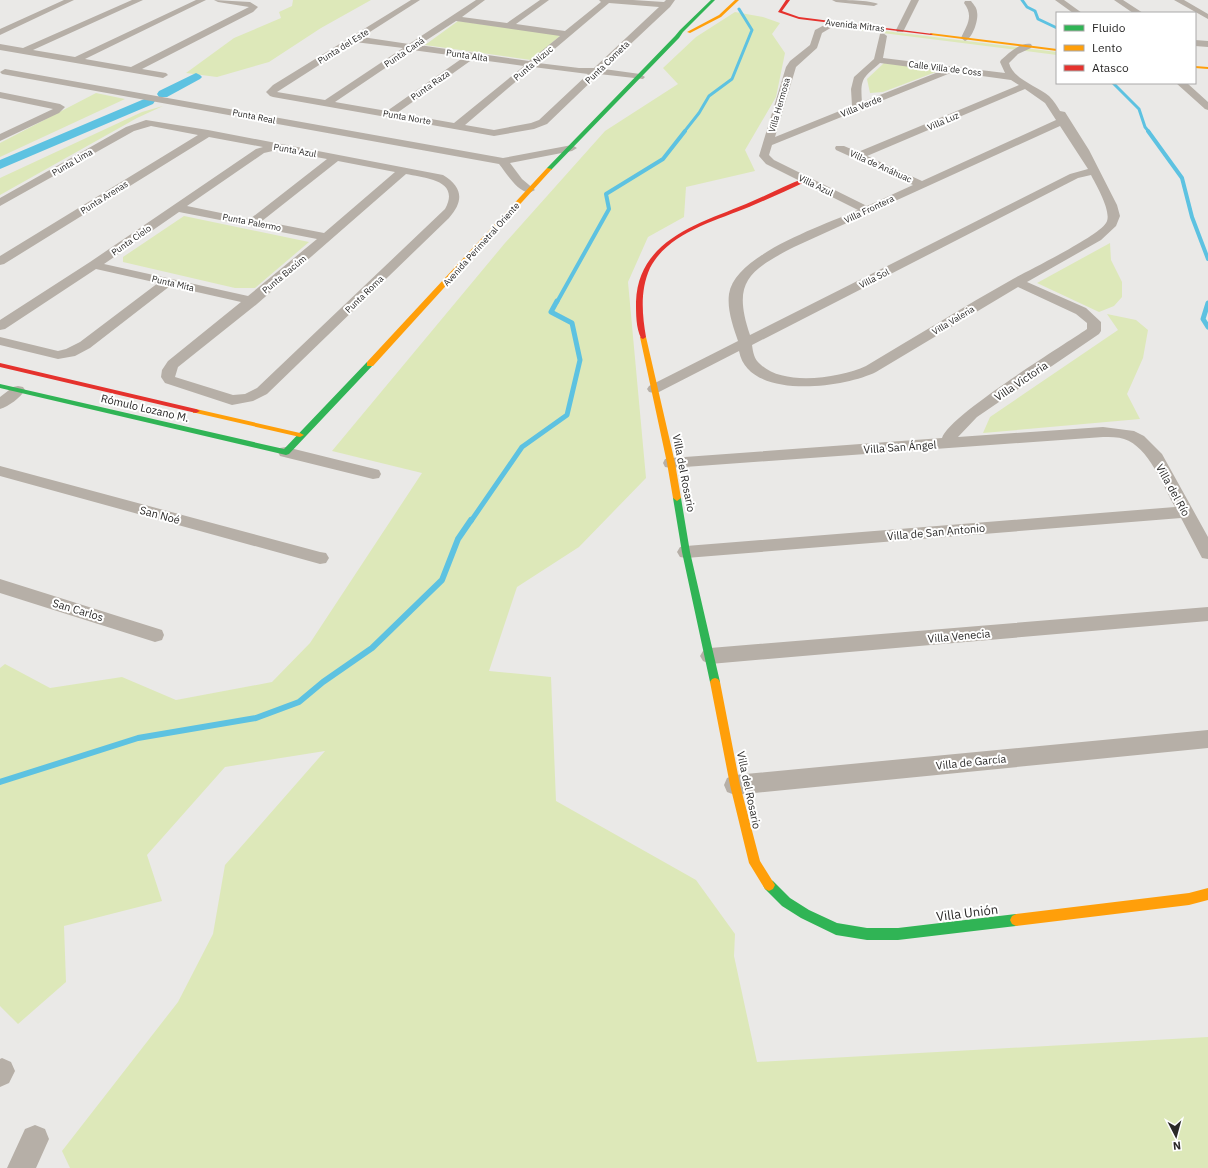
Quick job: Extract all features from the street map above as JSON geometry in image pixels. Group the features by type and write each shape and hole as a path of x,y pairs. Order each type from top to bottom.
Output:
{"street":[{"path":"0,32 70,0"},
{"path":"24,51 139,0"},
{"path":"76,60 202,0"},
{"path":"132,70 254,7 250,4 218,0"},
{"name":"Punta del Este","path":"271,92 276,87 416,0"},
{"name":"Punta Caná","path":"327,103 481,0"},
{"path":"510,26 545,0"},
{"path":"603,0 669,2"},
{"name":"Punta Nizuc","path":"457,126 608,0"},
{"name":"Avenida Perimetral Oriente","path":"286,452 300,435 410,322 529,190 637,81 677,38 681,31 713,0"},
{"path":"700,13 713,14 719,12 732,0"},
{"name":"Avenida Perimetral Oriente","path":"677,38 720,16 737,0"},
{"name":"Avenida Mitras","path":"788,0 780,10 783,14 832,24 854,32 1056,58"},
{"path":"836,0 874,4"},
{"path":"900,30 915,0"},
{"path":"1059,0 1077,12"},
{"path":"1118,0 1137,12"},
{"path":"1178,0 1208,17"},
{"name":"Punta Cometa","path":"543,122 669,2"},
{"path":"965,38 974,14 973,7 968,3"},
{"path":"454,18 567,34"},
{"name":"Avenida Mitras","path":"832,24 900,30 1056,50"},
{"name":"Villa Hermosa","path":"766,160 764,156 793,63 814,46 818,32 832,24"},
{"path":"857,108 856,89 859,77 878,60 883,36"},
{"name":"Punta Alta","path":"355,39 637,81"},
{"path":"1196,43 1208,44"},
{"path":"1013,76 1006,71 1004,62 1015,52 1028,46"},
{"path":"0,47 163,75"},
{"name":"Punta Raza","path":"389,114 471,56"},
{"path":"43,62 55,57"},
{"name":"Calle Villa de Coss","path":"878,60 1013,76"},
{"path":"1196,67 1208,68"},
{"name":"Villa Verde","path":"769,143 953,70"},
{"name":"Punta Real","path":"5,72 18,74 32,72 51,80 503,161 572,148"},
{"path":"6,93 32,72"},
{"path":"1196,75 1208,77"},
{"name":"Villa Valeria","path":"745,344 748,358 755,366 765,374 778,380 803,382 853,377 871,369 1017,282 1097,237 1112,224 1114,216 1111,205 1094,171 1063,119 1047,100 1013,76"},
{"path":"6,93 28,90 51,80"},
{"path":"1182,84 1207,104"},
{"name":"Villa Luz","path":"859,156 1027,85"},
{"name":"Punta Norte","path":"271,92 273,94 494,133 527,127 543,122"},
{"path":"0,138 56,111 60,107 6,93"},
{"name":"Villa Frontera","path":"745,344 734,303 738,284 746,272 782,250 1063,119"},
{"name":"Punta Azul","path":"146,123 208,133 261,148 277,146 439,177 444,180"},
{"name":"Punta Lima","path":"0,203 130,129 146,123"},
{"name":"Punta Cielo","path":"0,326 94,266 177,208 261,148 273,134 290,123"},
{"path":"277,146 309,126"},
{"name":"Punta Arenas","path":"0,261 208,133"},
{"name":"Villa de Anáhuac","path":"840,148 922,185"},
{"path":"253,222 335,158"},
{"name":"Villa Azul","path":"766,160 867,210"},
{"path":"503,161 518,182 529,190"},
{"name":"Punta Bacúm","path":"168,377 169,370 174,364 252,301 403,171"},
{"name":"Villa Sol","path":"654,389 1074,176 1094,171"},
{"name":"Punta Roma","path":"168,377 176,383 232,400 248,398 262,391 453,208 454,196 449,183 444,180"},
{"name":"Villa del Rosario","path":"755,863 735,785 710,656 686,552 671,463 654,389 638,308 643,276 647,265 654,255 686,232 805,180"},
{"name":"Punta Palermo","path":"177,208 327,237"},
{"name":"Punta Mita","path":"94,266 252,301"},
{"path":"0,340 51,354 70,353 85,345 168,282"},
{"name":"Villa Victoria","path":"948,444 951,434 972,414 1094,331 1094,322 1081,310 1017,282"},
{"path":"0,365 300,435"},
{"name":"Rómulo Lozano M.","path":"0,386 286,452"},
{"path":"0,404 18,390"},
{"name":"Villa San Ángel","path":"671,463 1103,432 1118,432 1129,435"},
{"name":"Villa del Río","path":"1129,435 1139,440 1154,454 1208,553"},
{"path":"286,452 373,474"},
{"name":"San Noé","path":"0,471 320,558"},
{"name":"Villa de San Antonio","path":"686,552 1186,512"},
{"name":"San Carlos","path":"0,586 155,635"},
{"name":"Villa Venecia","path":"710,656 1208,614"},
{"name":"Villa de García","path":"735,785 1208,739"},
{"name":"Villa Unión","path":"755,863 767,883 792,906 805,914 836,928 867,934 898,934 1189,899 1208,894"},
{"path":"21,1168 35,1139"}],"green space":[{"path":"293,0 371,0 321,28 269,62 217,77 186,73 234,38 281,18 279,12 292,6"},
{"path":"735,12 763,17 780,23 772,34 785,53 776,97 745,150 755,171 686,187 684,217 648,237 628,282 646,478 579,547 517,587 489,671 551,677 556,801 696,880 735,934 734,956 757,1062 1208,1037 1208,1168 70,1168 62,1151 178,1002 213,934 225,865 325,751 225,767 147,855 162,901 64,926 66,982 18,1024 0,1006 0,668 5,664 50,688 122,677 176,700 272,682 310,643 422,473 332,451 505,243 605,131 678,84 663,68 696,37"},
{"path":"458,21 561,35 531,60 425,45"},
{"path":"844,26 1056,52 1056,55 843,28"},
{"path":"884,63 941,70 883,92 870,93 867,79"},
{"path":"96,93 125,99 0,157 0,143"},
{"path":"163,106 137,118 0,195 0,178 142,112"},
{"path":"184,216 309,242 255,288 235,288 123,262 123,257"},
{"path":"1110,243 1111,260 1122,282 1122,297 1114,306 1099,312 1037,283"},
{"path":"1107,314 1136,320 1148,330 1143,358 1127,394 1140,419 983,433 990,417 1118,330"}],"waterway":[{"path":"1022,0 1027,7 1035,11 1038,19 1056,28"},
{"path":"684,132 699,113 709,96 732,79 752,30 739,9"},
{"path":"163,94 196,77"},
{"path":"1114,84 1139,109 1145,127 1149,132"},
{"path":"0,165 149,101"},
{"path":"557,302 609,209 606,194 663,159 685,131"},
{"path":"1148,131 1182,178 1192,217 1208,259"},
{"path":"471,521 522,447 567,415 580,360 572,323 551,312 557,301"},
{"path":"1208,303 1203,319 1208,327"},
{"path":"0,782 138,738 256,718 299,702 323,682 372,648 442,580 458,539 471,520"}],"traffic: fast":[{"path":"549,169 677,37 681,31 713,0"},
{"path":"0,386 286,452 370,364"},
{"path":"677,498 686,552 715,682"},
{"path":"769,885 786,902 805,914 836,929 867,934 898,934 1016,920"}],"traffic: slow":[{"path":"689,32 720,16 737,0"},
{"path":"931,34 1056,50"},
{"path":"1196,67 1208,68"},
{"path":"370,364 549,169"},
{"path":"643,337 671,463 677,498"},
{"path":"196,411 300,435"},
{"path":"715,682 735,785 755,863 769,885"},
{"path":"1016,920 1189,899 1208,894"}],"traffic: jam":[{"path":"788,0 780,12 799,18 931,34"},
{"path":"643,337 639,307 641,288 647,269 659,251 688,231 805,180"},
{"path":"0,365 196,411"}]}
